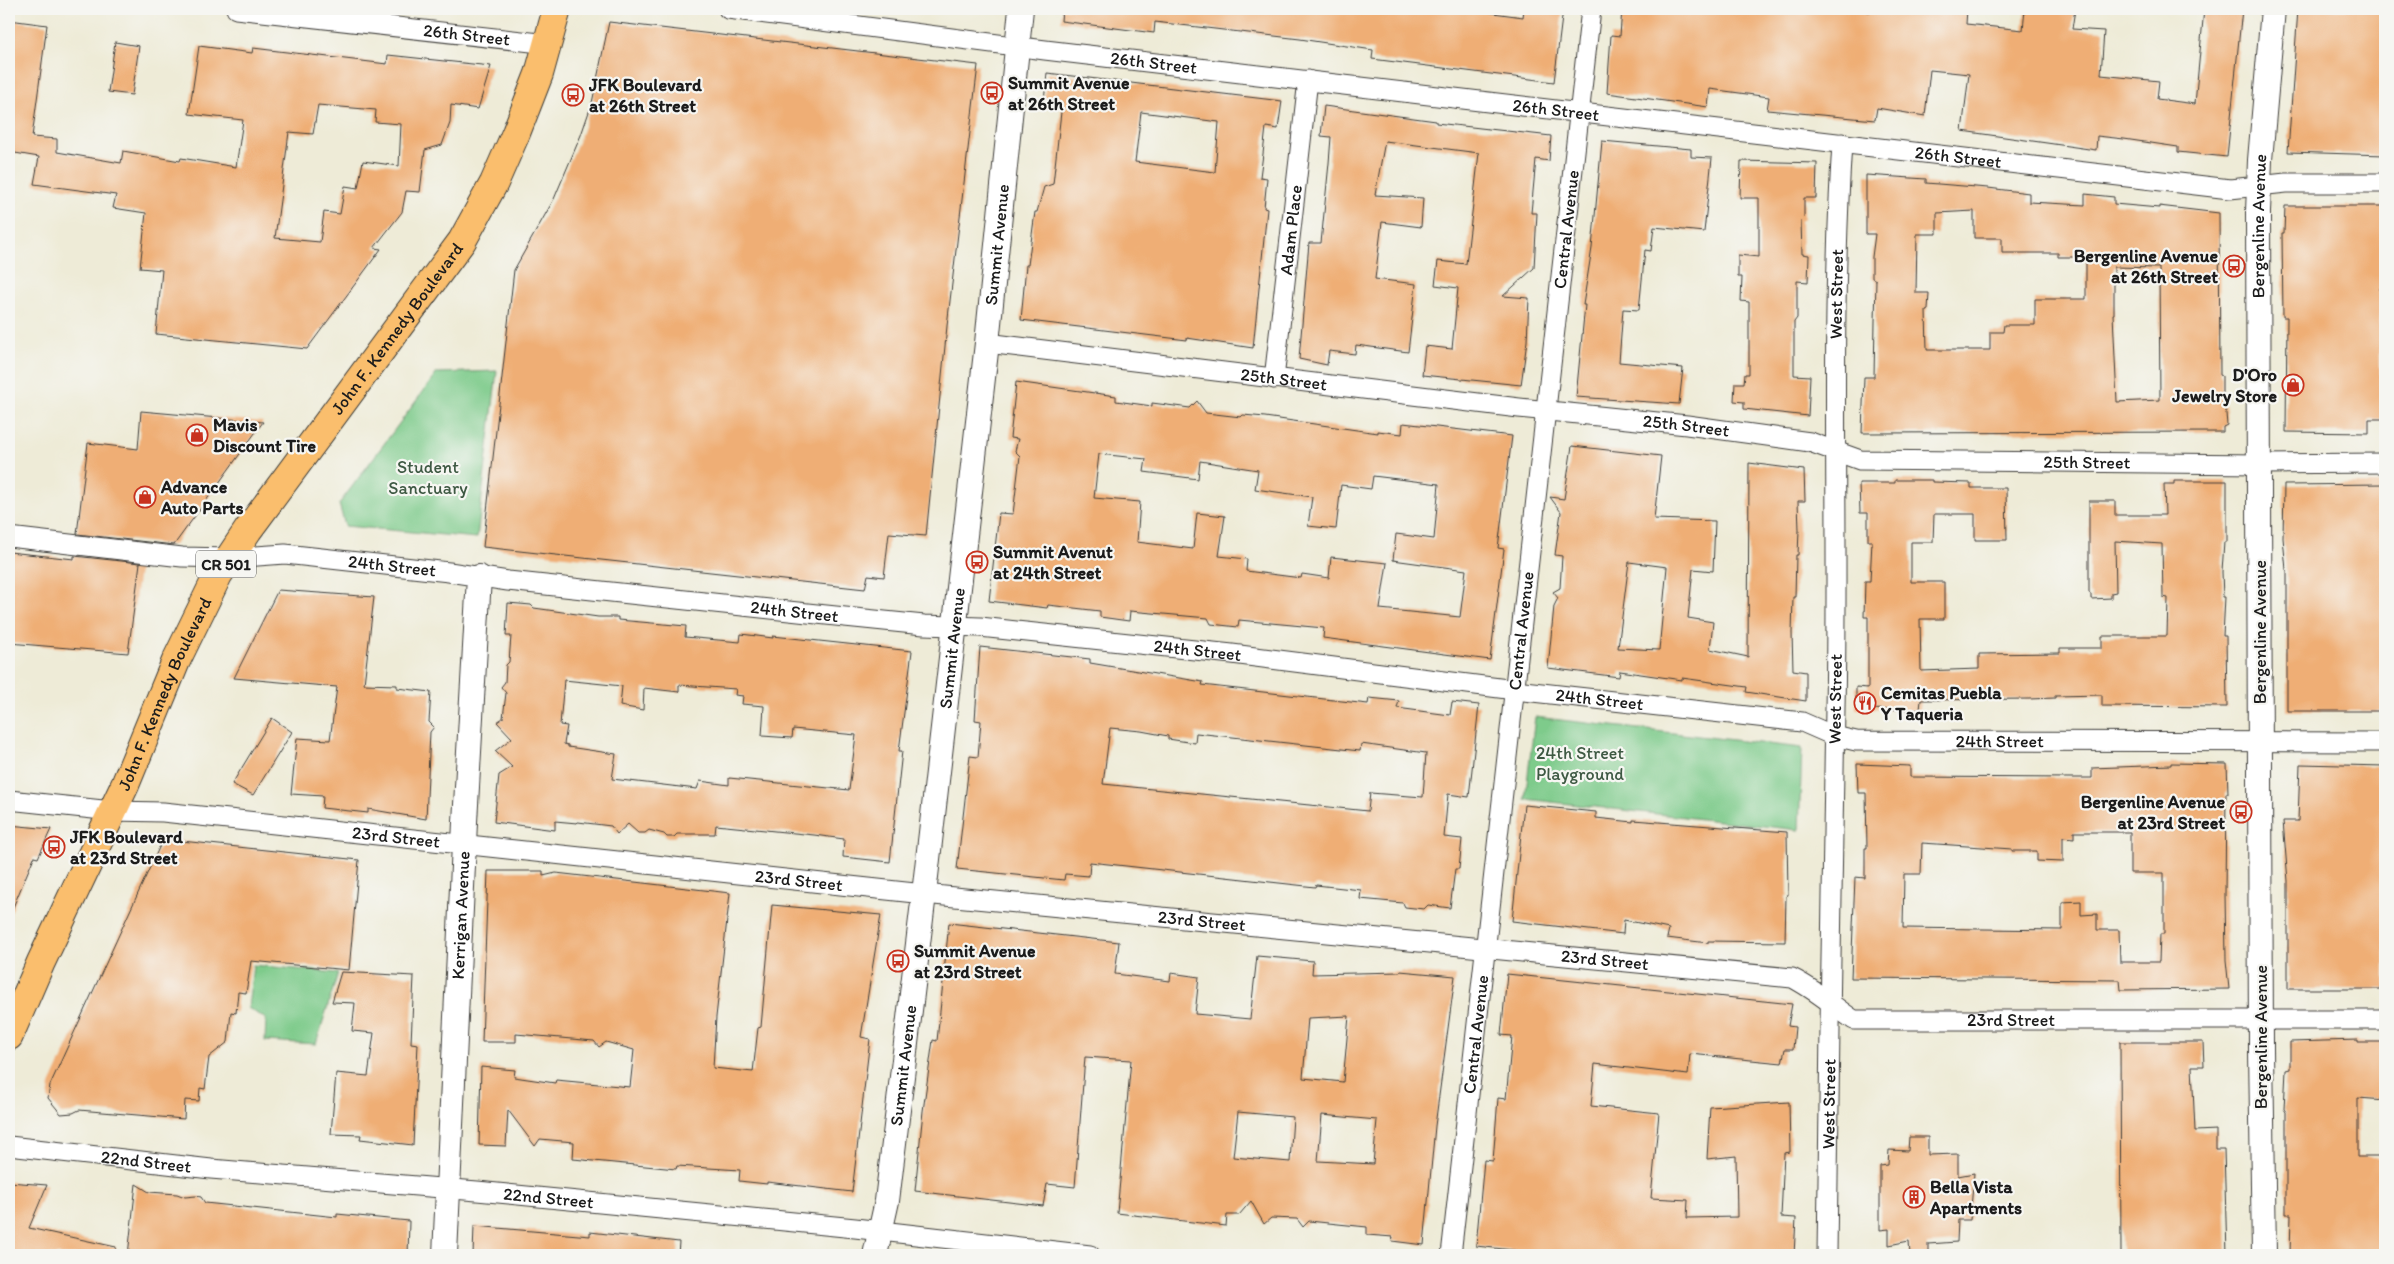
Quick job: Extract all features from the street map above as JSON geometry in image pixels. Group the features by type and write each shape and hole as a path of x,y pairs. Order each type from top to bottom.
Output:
{"main road":[{"name":"John F. Kennedy Boulevard","path":"9,1036 41,962 125,785 176,661 218,575 462,241 494,183 539,74 549,44 557,9"}],"street":[{"name":"26th Street","path":"236,9 549,44"},
{"name":"26th Street","path":"728,9 2230,190 2286,183 2385,182"},
{"name":"Summit Avenue","path":"875,1255 887,1202 924,894 986,343 1021,9"},
{"name":"Central Avenue","path":"1451,1255 1591,9"},
{"name":"Bergenline Avenue","path":"2264,1255 2261,1020 2259,187 2273,9"},
{"name":"Adam Place","path":"1274,380 1308,80"},
{"name":"West Street","path":"1827,1255 1829,1003 1836,710 1834,450 1842,143"},
{"name":"25th Street","path":"986,343 1274,380 1686,425 1801,440 1860,460 2260,464 2385,463"},
{"name":"24th Street","path":"9,537 182,558 229,558 285,554 844,617 980,627 1232,654 1515,690 1802,722 1834,736 1856,741 2385,742"},
{"name":"Kerrigan Avenue","path":"446,1255 479,577"},
{"name":"23rd Street","path":"9,800 112,811 162,812 924,894 1485,950 1792,978 1818,992 1829,1003 1854,1020 2385,1020"},
{"name":"22nd Street","path":"9,1146 211,1169 880,1231 1090,1255"}],"green space":[{"name":"Student Sanctuary","path":"497,371 477,538 345,526 339,504 437,373"},
{"name":"24th Street Playground","path":"1535,717 1802,748 1799,830 1525,799"},
{"path":"253,965 338,973 316,1044 265,1041 266,1019 248,1008"}],"building":[{"path":"1062,9 1464,9 1523,17 1524,9 1563,9 1554,82 1372,59 1373,50 1300,39 1155,22 1154,33 1061,21"},
{"path":"1622,9 1843,9 1870,12 1870,9 1967,9 1966,24 2023,30 2025,9 2075,9 2072,29 2104,31 2101,75 2159,81 2157,99 2195,104 2204,9 2242,9 2227,157 2178,152 2178,147 2097,136 2096,150 1962,131 1969,74 1930,70 1925,116 1877,108 1875,120 1767,110 1769,97 1710,89 1708,107 1607,93 1611,35 1620,36"},
{"path":"2298,9 2385,9 2385,155 2288,152"},
{"path":"9,20 47,25 32,137 57,139 57,152 121,163 123,151 180,161 181,158 236,167 243,120 189,114 199,46 252,53 253,48 387,64 388,55 491,66 478,109 451,105 450,123 442,145 425,150 420,192 406,191 402,212 374,248 381,249 307,349 156,334 162,270 140,268 146,213 113,208 116,195 34,184 39,157 9,152","holes":["318,105 376,110 375,122 401,124 399,166 363,161 358,188 345,186 340,214 324,212 320,242 275,238 289,132 313,134"]},
{"path":"609,22 978,65 947,326 926,536 889,533 884,577 868,575 865,589 483,547 514,270 554,199 581,135 592,103"},
{"path":"115,42 139,46 132,95 108,92"},
{"path":"1047,73 1282,101 1278,129 1266,127 1260,177 1267,178 1264,208 1267,209 1253,348 1187,338 1187,340 1021,320 1026,265 1028,265 1035,212 1037,212 1044,187 1053,184 1062,103 1044,101","holes":["1141,112 1219,122 1215,172 1135,162"]},
{"path":"1324,106 1436,121 1436,123 1551,136 1549,161 1536,159 1531,213 1537,213 1534,268 1503,296 1529,298 1527,341 1521,385 1422,375 1425,346 1452,349 1458,288 1435,285 1438,261 1466,264 1479,153 1385,141 1375,195 1423,198 1421,227 1382,222 1375,279 1416,284 1408,352 1356,345 1355,354 1329,351 1327,365 1299,359 1309,243 1321,243 1329,163 1331,137 1321,136"},
{"path":"1602,141 1691,149 1691,157 1712,158 1704,232 1654,227 1651,251 1645,250 1639,310 1623,309 1619,362 1683,368 1679,404 1576,397 1585,305 1583,305 1592,248"},
{"path":"1741,161 1817,163 1816,198 1804,198 1804,218 1801,221 1802,254 1809,255 1808,282 1797,281 1797,318 1794,322 1794,375 1810,376 1808,416 1744,409 1744,402 1734,401 1735,383 1744,383 1745,374 1749,374 1749,302 1741,301 1742,277 1738,277 1738,255 1759,257 1759,198 1740,198"},
{"path":"1866,175 1926,179 1926,183 2029,193 2029,202 2085,205 2085,194 2114,197 2114,204 2159,208 2159,206 2219,213 2220,375 2222,376 2222,400 2225,402 2227,425 2223,427 2223,432 1862,433 1864,377 1874,377 1876,280 1872,278 1875,234 1866,234","holes":["1974,211 1974,238 2002,238 2002,253 2058,253 2058,257 2086,257 2086,299 2035,299 2035,325 2004,325 2003,332 1990,332 1990,350 1927,350 1926,311 1928,310 1929,293 1916,293 1917,234 1937,234 1937,213","2114,267 2159,268 2160,400 2117,402 2113,314"]},
{"path":"2285,206 2385,206 2385,288 2380,288 2380,374 2385,374 2385,419 2369,419 2369,433 2286,432 2287,317 2283,317 2282,233 2284,233"},
{"path":"1016,382 1116,396 1116,401 1152,406 1152,403 1190,408 1197,401 1206,413 1241,417 1243,415 1265,417 1378,433 1378,431 1402,434 1403,423 1512,436 1498,548 1504,549 1490,660 1323,638 1324,628 1239,620 1238,627 1211,624 1208,618 1130,611 1129,621 1100,617 1100,611 1048,605 1047,608 989,601 999,513 1013,514 1020,456 1015,451 1018,439 1010,438","holes":["1099,454 1146,459 1144,472 1198,479 1200,461 1258,470 1255,489 1312,497 1308,526 1336,529 1341,485 1371,489 1373,476 1439,484 1434,539 1396,534 1393,560 1466,570 1460,617 1380,609 1387,563 1331,557 1329,578 1302,574 1301,578 1246,571 1247,559 1219,556 1225,516 1197,513 1193,549 1137,542 1140,502 1094,498"]},
{"name":"Advance Auto Parts","path":"141,411 263,422 174,545 77,534 88,443 138,449"},
{"path":"1572,446 1661,456 1654,519 1715,521 1713,571 1693,569 1688,618 1713,622 1710,649 1748,657 1749,463 1804,470 1805,501 1798,501 1798,555 1796,555 1792,633 1793,670 1806,672 1806,701 1746,692 1747,687 1682,678 1682,680 1620,671 1619,677 1548,668 1554,606 1558,598 1553,592 1560,588 1562,556 1555,555 1561,512 1550,497 1564,499","holes":["1629,562 1667,567 1659,650 1618,648"]},
{"path":"1895,480 1932,480 1932,482 1971,483 1971,488 2006,488 2007,540 1975,540 1975,514 1934,514 1933,542 1911,542 1911,582 1944,582 1944,619 1920,619 1921,671 1979,669 1979,654 2060,653 2060,648 2102,648 2102,636 2167,636 2168,598 2163,597 2162,544 2115,541 2116,592 2111,593 2111,598 2091,599 2091,594 2089,593 2089,501 2115,501 2115,515 2165,515 2164,484 2174,484 2174,481 2227,481 2227,542 2224,542 2222,572 2223,597 2225,597 2223,636 2226,636 2227,707 2102,706 2102,695 2055,696 2055,698 2029,699 1921,700 1920,710 1856,709 1856,687 1868,688 1868,617 1864,617 1865,581 1870,581 1872,541 1868,541 1868,513 1860,513 1859,483 1895,483"},
{"path":"2385,484 2385,711 2287,711 2287,570 2283,538 2284,485"},
{"path":"9,552 74,559 74,556 140,563 128,653 9,643"},
{"path":"278,590 374,597 364,684 397,685 397,688 431,692 429,722 434,727 430,732 426,819 368,809 368,813 322,808 323,796 291,794 297,738 330,740 337,687 234,678"},
{"path":"508,603 531,605 534,608 598,617 618,617 618,620 686,626 685,637 740,642 741,634 912,651 899,751 902,751 890,862 843,857 844,839 716,825 715,834 677,834 674,837 667,837 664,834 649,830 645,833 638,833 628,824 617,834 611,826 578,822 555,821 555,830 494,822 499,775 512,767 495,751 512,738 497,722 503,718 506,693 501,687 505,682 506,665 509,662 511,636 506,636","holes":["564,680 622,686 620,706 643,710 644,688 679,692 679,685 736,689 735,695 743,696 742,704 764,706 762,736 792,738 793,729 856,735 849,790 729,778 729,785 700,781 697,789 612,779 616,754 568,747 568,745 564,744 567,726 560,725"]},
{"path":"980,647 1090,659 1090,663 1203,682 1202,685 1368,704 1369,698 1399,701 1397,708 1450,715 1452,702 1479,705 1469,797 1448,794 1444,837 1462,839 1459,869 1455,869 1450,908 1428,905 1424,909 1405,907 1403,903 1360,899 1361,890 1316,885 1315,887 1090,862 1089,876 1065,874 1064,880 957,869 970,756 978,757 981,721 975,720","holes":["1110,728 1168,736 1168,739 1195,743 1196,733 1360,751 1361,744 1426,753 1423,797 1370,793 1368,811 1103,784"]},
{"path":"272,718 292,732 253,795 232,784"},
{"path":"2171,763 2227,764 2225,894 2226,960 2229,989 2121,990 2120,980 1851,978 1855,877 1865,878 1865,848 1867,848 1866,793 1858,793 1857,764 1910,766 1910,777 2073,778 2092,778 2092,768 2171,765","holes":["2074,832 2130,832 2130,873 2164,873 2164,934 2160,934 2159,962 2120,962 2119,930 2097,930 2097,914 2081,915 2081,901 2062,902 2062,930 1903,928 1904,874 1921,874 1922,843 2012,849 2012,851 2037,851 2037,861 2063,862 2063,837 2074,838"]},
{"path":"2300,764 2385,766 2385,989 2288,989 2288,881 2283,821 2298,821"},
{"path":"1524,805 1596,812 1596,818 1633,822 1633,820 1787,832 1788,895 1786,896 1785,942 1708,941 1708,943 1667,938 1669,929 1624,920 1623,934 1512,921"},
{"path":"9,825 51,829 38,858 34,857 9,917"},
{"path":"163,839 359,860 349,970 251,961 246,993 238,992 236,1013 231,1012 228,1042 209,1057 205,1089 200,1088 199,1101 185,1100 184,1119 79,1110 73,1113 61,1114 48,1098 50,1085"},
{"path":"488,871 543,871 543,876 556,873 730,893 716,1017 713,1068 753,1072 758,1028 761,1027 772,905 881,915 861,1037 870,1039 852,1192 767,1182 767,1184 739,1181 740,1170 677,1166 676,1169 573,1159 574,1142 540,1139 535,1146 508,1110 506,1146 479,1145 481,1067 515,1070 514,1077 555,1083 556,1080 630,1087 634,1050 606,1042 599,1047 594,1041 516,1034 516,1042 482,1042"},
{"path":"949,923 1119,942 1115,974 1170,981 1171,973 1199,977 1195,1014 1250,1019 1257,956 1313,961 1312,974 1400,971 1455,976 1435,1126 1424,1245 1392,1241 1393,1237 1367,1235 1367,1227 1309,1221 1303,1227 1297,1219 1271,1218 1264,1224 1251,1201 1239,1215 1227,1215 1226,1226 1117,1213 1131,1060 1085,1057 1075,1187 1047,1184 1043,1206 915,1191 923,1111 933,1040 937,1041","holes":["1349,1016 1343,1082 1303,1078 1308,1018","1238,1112 1293,1117 1290,1162 1233,1157","1322,1115 1377,1120 1373,1164 1318,1161"]},
{"path":"341,972 414,976 411,1043 418,1044 413,1145 360,1139 361,1135 331,1134 336,1073 368,1076 374,1033 352,1031 355,1003 332,1002"},
{"path":"1507,974 1792,1004 1788,1026 1795,1027 1793,1049 1785,1049 1782,1063 1690,1054 1688,1075 1595,1064 1591,1106 1659,1113 1651,1198 1688,1200 1687,1218 1737,1217 1736,1156 1707,1159 1710,1107 1789,1102 1790,1152 1784,1153 1781,1217 1796,1218 1794,1255 1558,1255 1476,1246 1484,1160 1493,1161 1498,1098 1506,1099 1512,1036 1501,1035"},
{"path":"2358,1040 2358,1042 2385,1042 2385,1100 2358,1098 2358,1157 2385,1157 2385,1255 2290,1255 2291,1214 2286,1214 2286,1112 2284,1109 2286,1070 2290,1069 2290,1042"},
{"path":"2120,1042 2203,1042 2204,1066 2192,1066 2195,1131 2216,1130 2216,1149 2224,1149 2227,1255 2121,1255"},
{"name":"Bella Vista Apartments","path":"1909,1137 1928,1137 1928,1155 1958,1154 1958,1176 1974,1173 1970,1220 1958,1220 1957,1242 1928,1244 1928,1255 1910,1255 1909,1241 1889,1245 1889,1229 1880,1230 1880,1166 1888,1165 1889,1150 1908,1151"},
{"path":"9,1182 47,1185 29,1228 116,1247 115,1255 9,1255"},
{"path":"136,1184 149,1192 177,1194 185,1197 201,1197 205,1203 337,1217 337,1214 409,1221 408,1255 128,1255"},
{"path":"474,1226 590,1236 590,1232 679,1242 678,1255 473,1255"}],"place":[{"name":"Summit Avenue at 26th Street","path":"992,93"},
{"name":"JFK Boulevard at 26th Street","path":"573,95"},
{"name":"Bergenline Avenue at 26th Street","path":"2234,266"},
{"name":"D'Oro Jewelry Store","path":"2293,385"},
{"name":"Mavis Discount Tire","path":"197,435"},
{"name":"Advance Auto Parts","path":"145,497"},
{"name":"Summit Avenut at 24th Street","path":"977,562"},
{"name":"Cemitas Puebla Y Taqueria","path":"1865,703"},
{"name":"Bergenline Avenue at 23rd Street","path":"2241,812"},
{"name":"JFK Boulevard at 23rd Street","path":"54,847"},
{"name":"Summit Avenue at 23rd Street","path":"898,961"},
{"name":"Bella Vista Apartments","path":"1914,1197"}]}
